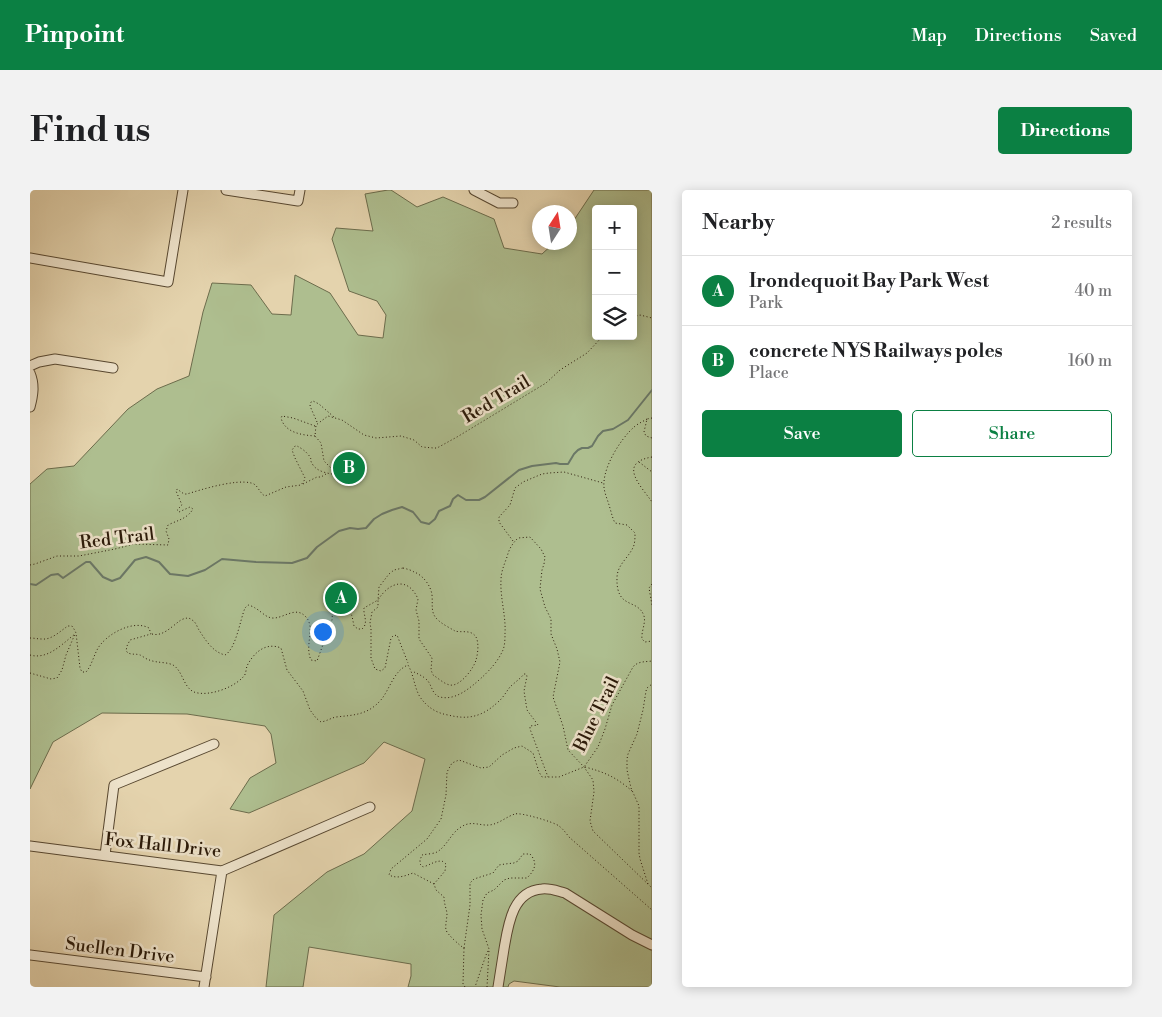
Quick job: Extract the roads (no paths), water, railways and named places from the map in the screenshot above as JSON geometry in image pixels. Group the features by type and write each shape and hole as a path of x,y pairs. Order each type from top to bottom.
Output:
{"street":[{"path":"30,258 168,282 183,190"},
{"path":"226,190 298,201 300,190"},
{"path":"474,190 499,203 513,203"},
{"path":"30,366 55,359 113,368"},
{"path":"30,373 33,390 30,407"},
{"path":"105,856 114,785 214,744"},
{"name":"Fox Hall Drive","path":"30,846 222,871 370,807"},
{"path":"204,987 222,871"},
{"path":"498,987 512,913 517,903 532,891 542,889 564,893 632,935 652,945"},
{"name":"Suellen Drive","path":"30,955 206,977"}],"waterway":[{"path":"30,584 36,585 51,575 58,574 63,578 86,562 90,562 103,577 112,581 120,578 135,560 146,557 159,562 170,574 188,576 205,570 222,559 292,563 307,558 317,547 339,531 350,528 366,528 374,519 382,514 402,507 413,512 421,522 429,524 435,519 439,511 450,506 453,499 458,495 466,500 479,500 519,470 532,466 556,463 568,464 578,450 592,446 603,431 613,429 628,420 652,390"}],"place":[{"name":"concrete NYS Railways poles","path":"349,468"},
{"name":"Irondequoit Bay Park West","path":"341,598"}]}
